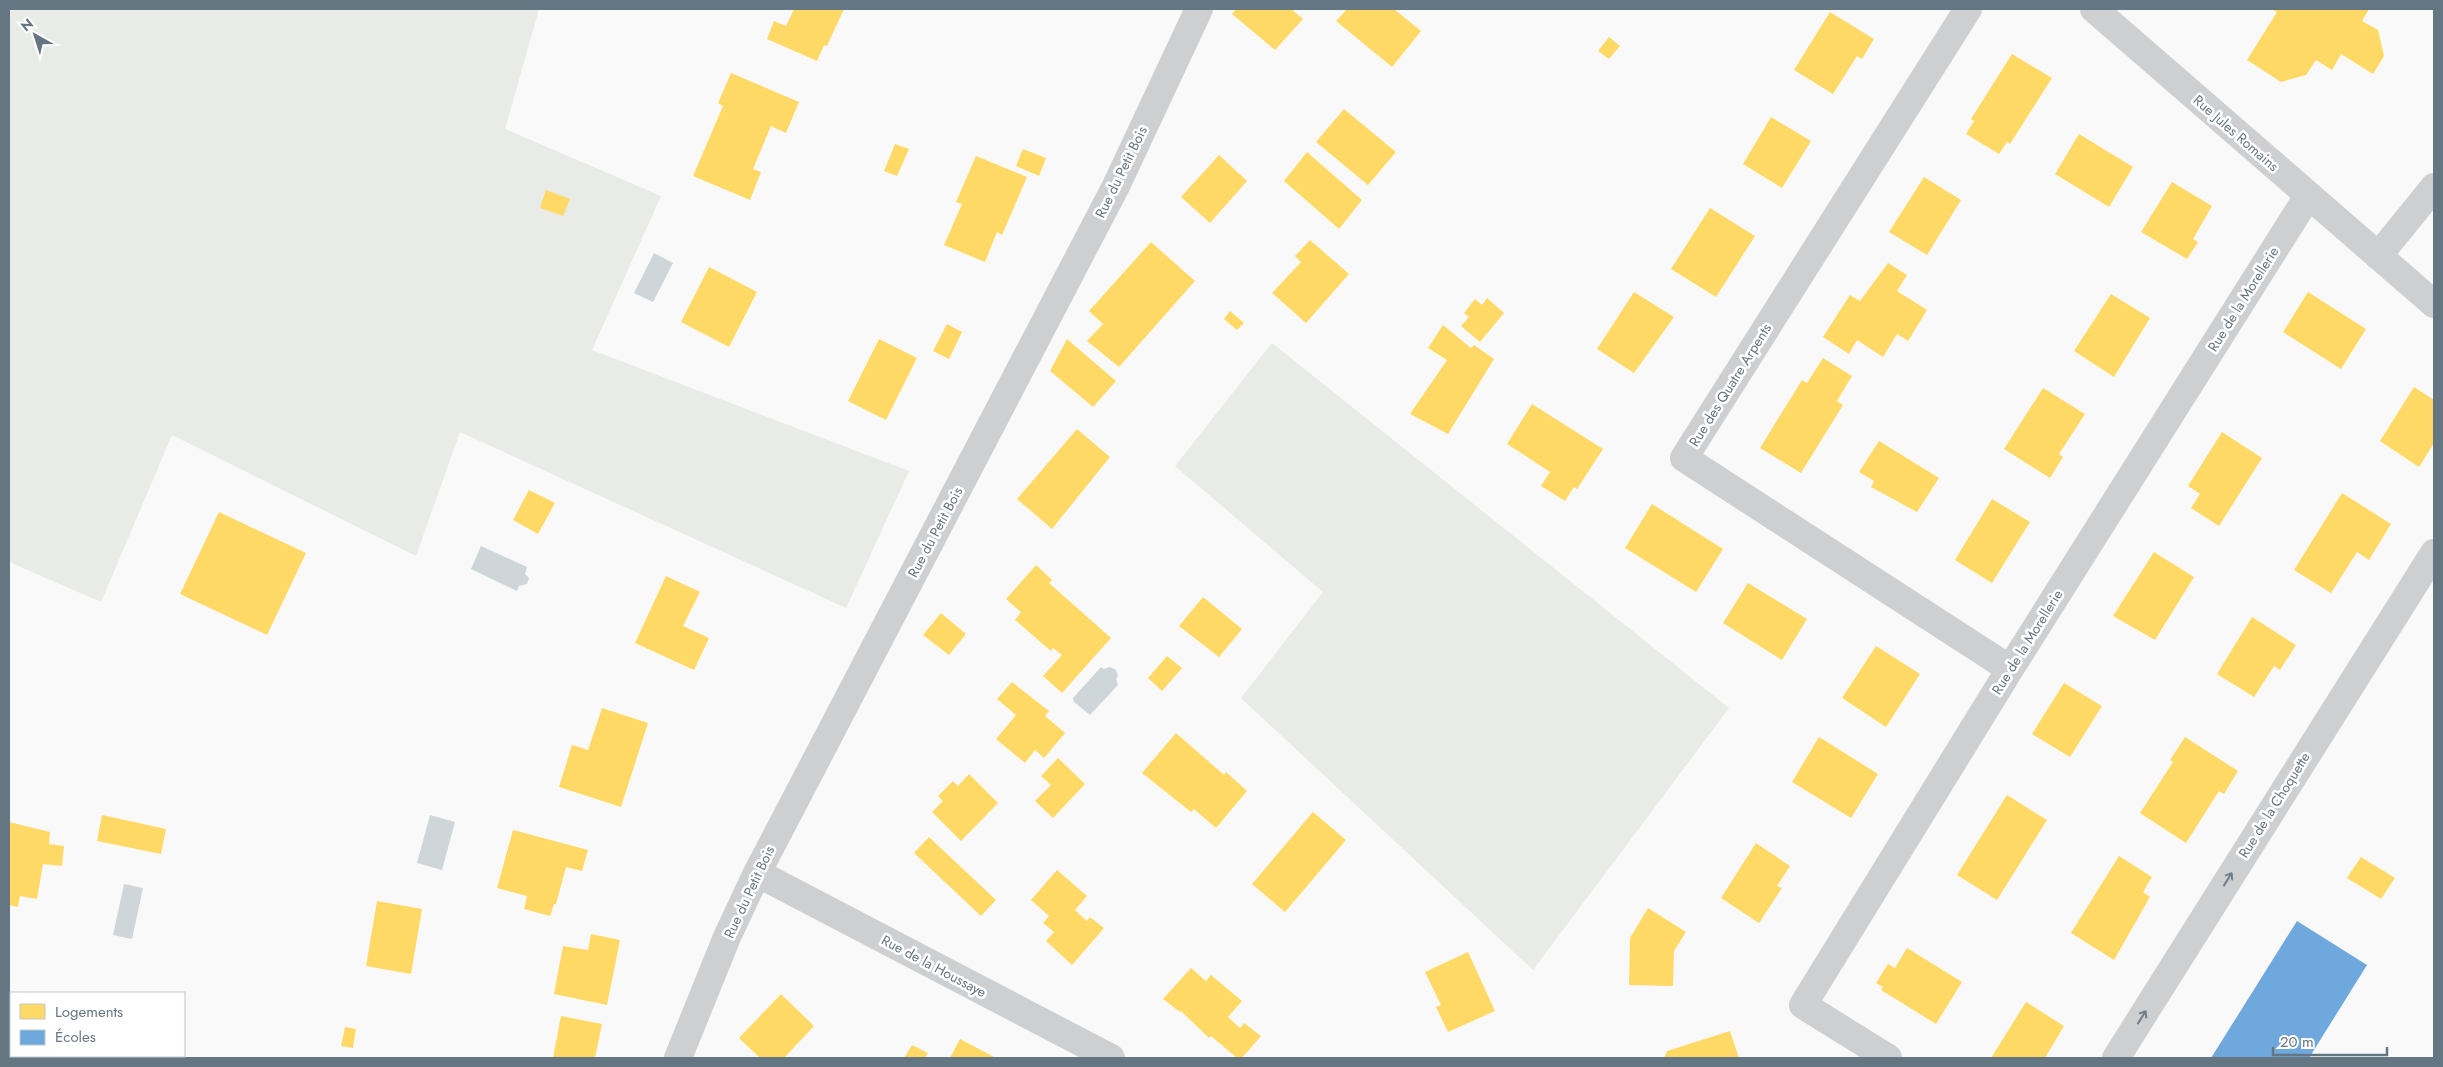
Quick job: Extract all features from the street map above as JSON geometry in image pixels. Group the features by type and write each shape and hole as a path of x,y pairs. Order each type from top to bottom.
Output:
{"street":[{"name":"Rue du Petit Bois","path":"678,1058 727,937 757,873 1116,186 1199,9"},
{"name":"Rue des Quatre Arpents","path":"1968,9 1684,458 2010,670"},
{"name":"Rue Jules Romains","path":"2094,9 2434,304"},
{"path":"2378,256 2434,187"},
{"name":"Rue de la Morellerie","path":"1888,1058 1803,1005 2010,670 2308,196"},
{"name":"Rue de la Choquette","path":"2116,1058 2434,553"},
{"name":"Rue de la Houssaye","path":"757,873 1111,1058"}],"shaded area":[{"path":"9,9 539,9 505,129 661,196 592,350 909,471 846,608 460,432 416,556 172,435 101,602 9,562"},
{"path":"654,253 673,263 653,302 634,293"},
{"path":"1272,343 1729,708 1533,970 1241,698 1323,592 1175,466"},
{"path":"481,546 527,567 525,574 529,578 527,584 519,586 517,591 471,569"},
{"path":"1101,667 1104,669 1110,667 1116,670 1118,685 1090,715 1074,702 1073,698"},
{"path":"430,815 455,822 442,870 417,863"},
{"path":"124,884 143,888 132,939 113,935"}],"building: Logements":[{"path":"794,9 844,9 827,46 824,45 817,61 767,39 774,21 786,26"},
{"path":"1236,9 1291,9 1303,19 1275,50 1232,14"},
{"path":"1347,9 1394,9 1421,31 1392,67 1336,21"},
{"path":"2271,9 2369,9 2362,21 2378,30 2384,56 2373,74 2341,54 2332,70 2316,60 2306,75 2281,82 2247,60 2277,12"},
{"path":"1830,12 1874,39 1862,59 1857,56 1833,94 1794,70"},
{"path":"1609,37 1620,46 1609,59 1598,51"},
{"path":"2012,54 2052,78 2010,144 2007,142 1999,154 1966,134 1974,121 1971,119"},
{"path":"731,73 799,102 786,133 771,126 753,169 761,172 750,200 693,176 723,106 718,103"},
{"path":"1344,109 1396,152 1368,185 1316,142"},
{"path":"1771,117 1811,141 1782,188 1743,164"},
{"path":"2079,134 2133,167 2109,207 2055,174"},
{"path":"895,144 909,149 897,176 884,171"},
{"path":"1023,149 1046,158 1039,176 1016,166"},
{"path":"1307,152 1362,200 1339,229 1284,181"},
{"path":"1219,155 1247,181 1210,223 1181,197"},
{"path":"976,156 1027,177 1002,235 997,232 985,262 944,245 962,204 956,202"},
{"path":"1924,177 1961,200 1927,255 1889,232"},
{"path":"2172,182 2212,206 2193,239 2198,242 2187,259 2141,232"},
{"path":"546,190 570,199 563,216 540,208"},
{"path":"1710,208 1755,236 1716,297 1671,269"},
{"path":"1310,240 1349,274 1306,323 1272,293 1301,262 1295,256"},
{"path":"1151,242 1195,281 1119,367 1087,341 1103,324 1089,311"},
{"path":"1888,263 1907,275 1897,291 1927,310 1908,341 1897,334 1883,357 1857,340 1849,354 1823,337 1850,295 1860,301"},
{"path":"709,267 757,292 729,347 681,322"},
{"path":"1634,292 1674,317 1634,373 1597,349"},
{"path":"2308,292 2366,329 2341,369 2283,332"},
{"path":"2111,294 2150,318 2114,377 2074,351"},
{"path":"1487,298 1504,313 1480,342 1461,326 1469,317 1464,313 1475,299 1482,305"},
{"path":"1230,311 1244,323 1237,330 1224,319"},
{"path":"947,324 962,332 949,359 933,351"},
{"path":"1443,325 1471,348 1474,345 1494,359 1448,434 1410,414 1447,360 1428,348"},
{"path":"879,339 917,358 886,420 848,401"},
{"path":"1067,339 1116,381 1093,407 1050,371"},
{"path":"1823,358 1852,376 1837,401 1843,405 1801,473 1760,448 1802,380 1807,383"},
{"path":"2414,387 2434,400 2434,443 2419,467 2380,441"},
{"path":"2043,388 2085,414 2059,454 2063,457 2050,478 2004,449"},
{"path":"1532,404 1603,449 1577,489 1574,487 1565,501 1541,486 1550,472 1507,444"},
{"path":"1077,429 1110,457 1052,529 1017,499"},
{"path":"2222,432 2262,458 2219,526 2191,508 2200,494 2188,486"},
{"path":"1879,441 1939,478 1917,512 1871,487 1874,481 1859,472"},
{"path":"529,490 555,503 538,534 513,520"},
{"path":"2342,493 2391,524 2369,560 2357,552 2331,593 2294,570"},
{"path":"1992,499 2030,522 1992,583 1955,560"},
{"path":"1652,504 1723,549 1696,592 1625,548"},
{"path":"219,512 306,553 267,635 180,594"},
{"path":"2154,552 2194,577 2155,640 2113,616"},
{"path":"1036,565 1052,580 1049,583 1111,638 1062,693 1043,676 1062,655 1053,648 1051,651 1015,620 1021,612 1006,599"},
{"path":"666,576 700,592 683,626 709,638 694,670 635,643"},
{"path":"1748,583 1807,619 1782,660 1723,623"},
{"path":"1203,597 1242,629 1219,657 1179,626"},
{"path":"941,613 966,634 949,655 923,635"},
{"path":"2252,617 2296,645 2280,670 2274,666 2254,697 2217,674"},
{"path":"1876,646 1920,674 1886,727 1842,698"},
{"path":"1167,656 1182,668 1162,691 1148,678"},
{"path":"1012,682 1049,711 1045,716 1065,733 1044,758 1035,750 1025,763 996,739 1016,715 997,699"},
{"path":"2064,683 2102,706 2070,757 2032,734"},
{"path":"602,708 648,723 621,807 559,787 572,745 588,750"},
{"path":"1176,733 1224,775 1226,772 1247,791 1216,828 1194,809 1191,812 1142,773"},
{"path":"1819,737 1878,774 1851,818 1792,782"},
{"path":"2185,737 2238,771 2224,794 2219,791 2186,843 2140,813 2173,762 2170,760"},
{"path":"1058,758 1085,784 1053,818 1035,801 1051,785 1041,776"},
{"path":"969,774 998,803 961,841 932,812 943,801 938,796 953,781 958,786"},
{"path":"2007,795 2047,820 1997,900 1957,875"},
{"path":"1313,812 1346,840 1285,912 1252,884"},
{"path":"102,815 166,829 161,854 97,841"},
{"path":"9,822 50,832 49,844 64,846 62,866 43,864 37,899 20,896 18,907 9,905"},
{"path":"513,830 588,850 582,871 566,867 556,904 554,904 550,916 524,909 527,896 497,888"},
{"path":"929,837 996,900 981,916 914,853"},
{"path":"1756,843 1790,866 1777,886 1782,888 1759,923 1721,898"},
{"path":"2119,856 2152,877 2143,892 2150,897 2114,960 2071,933"},
{"path":"2361,857 2395,878 2381,899 2347,878"},
{"path":"1057,870 1087,896 1075,910 1087,921 1090,917 1104,928 1072,965 1046,941 1054,932 1043,923 1049,916 1031,900"},
{"path":"377,901 422,909 411,974 366,966"},
{"path":"1648,908 1686,932 1674,951 1673,986 1629,985 1630,938"},
{"path":"591,934 620,940 607,1005 554,994 563,946 588,950"},
{"path":"1907,948 1962,982 1936,1024 1881,990 1883,987 1876,983 1888,964 1895,968"},
{"path":"1468,952 1495,1011 1448,1032 1436,1007 1441,1005 1425,972"},
{"path":"1191,968 1206,981 1211,975 1242,1001 1228,1017 1240,1028 1244,1023 1261,1036 1242,1058 1237,1058 1211,1036 1209,1038 1181,1011 1163,999"},
{"path":"781,994 814,1026 784,1058 760,1058 739,1038"},
{"path":"2026,1002 2064,1026 2045,1058 1991,1058"},
{"path":"561,1016 602,1024 595,1058 553,1058"},
{"path":"345,1027 356,1029 353,1048 341,1046"},
{"path":"1730,1031 1739,1058 1664,1058 1667,1051"},
{"path":"960,1039 996,1058 950,1058"},
{"path":"912,1045 928,1053 925,1058 904,1058"}],"building: Écoles":[{"path":"2297,921 2367,965 2309,1058 2211,1058"}]}
